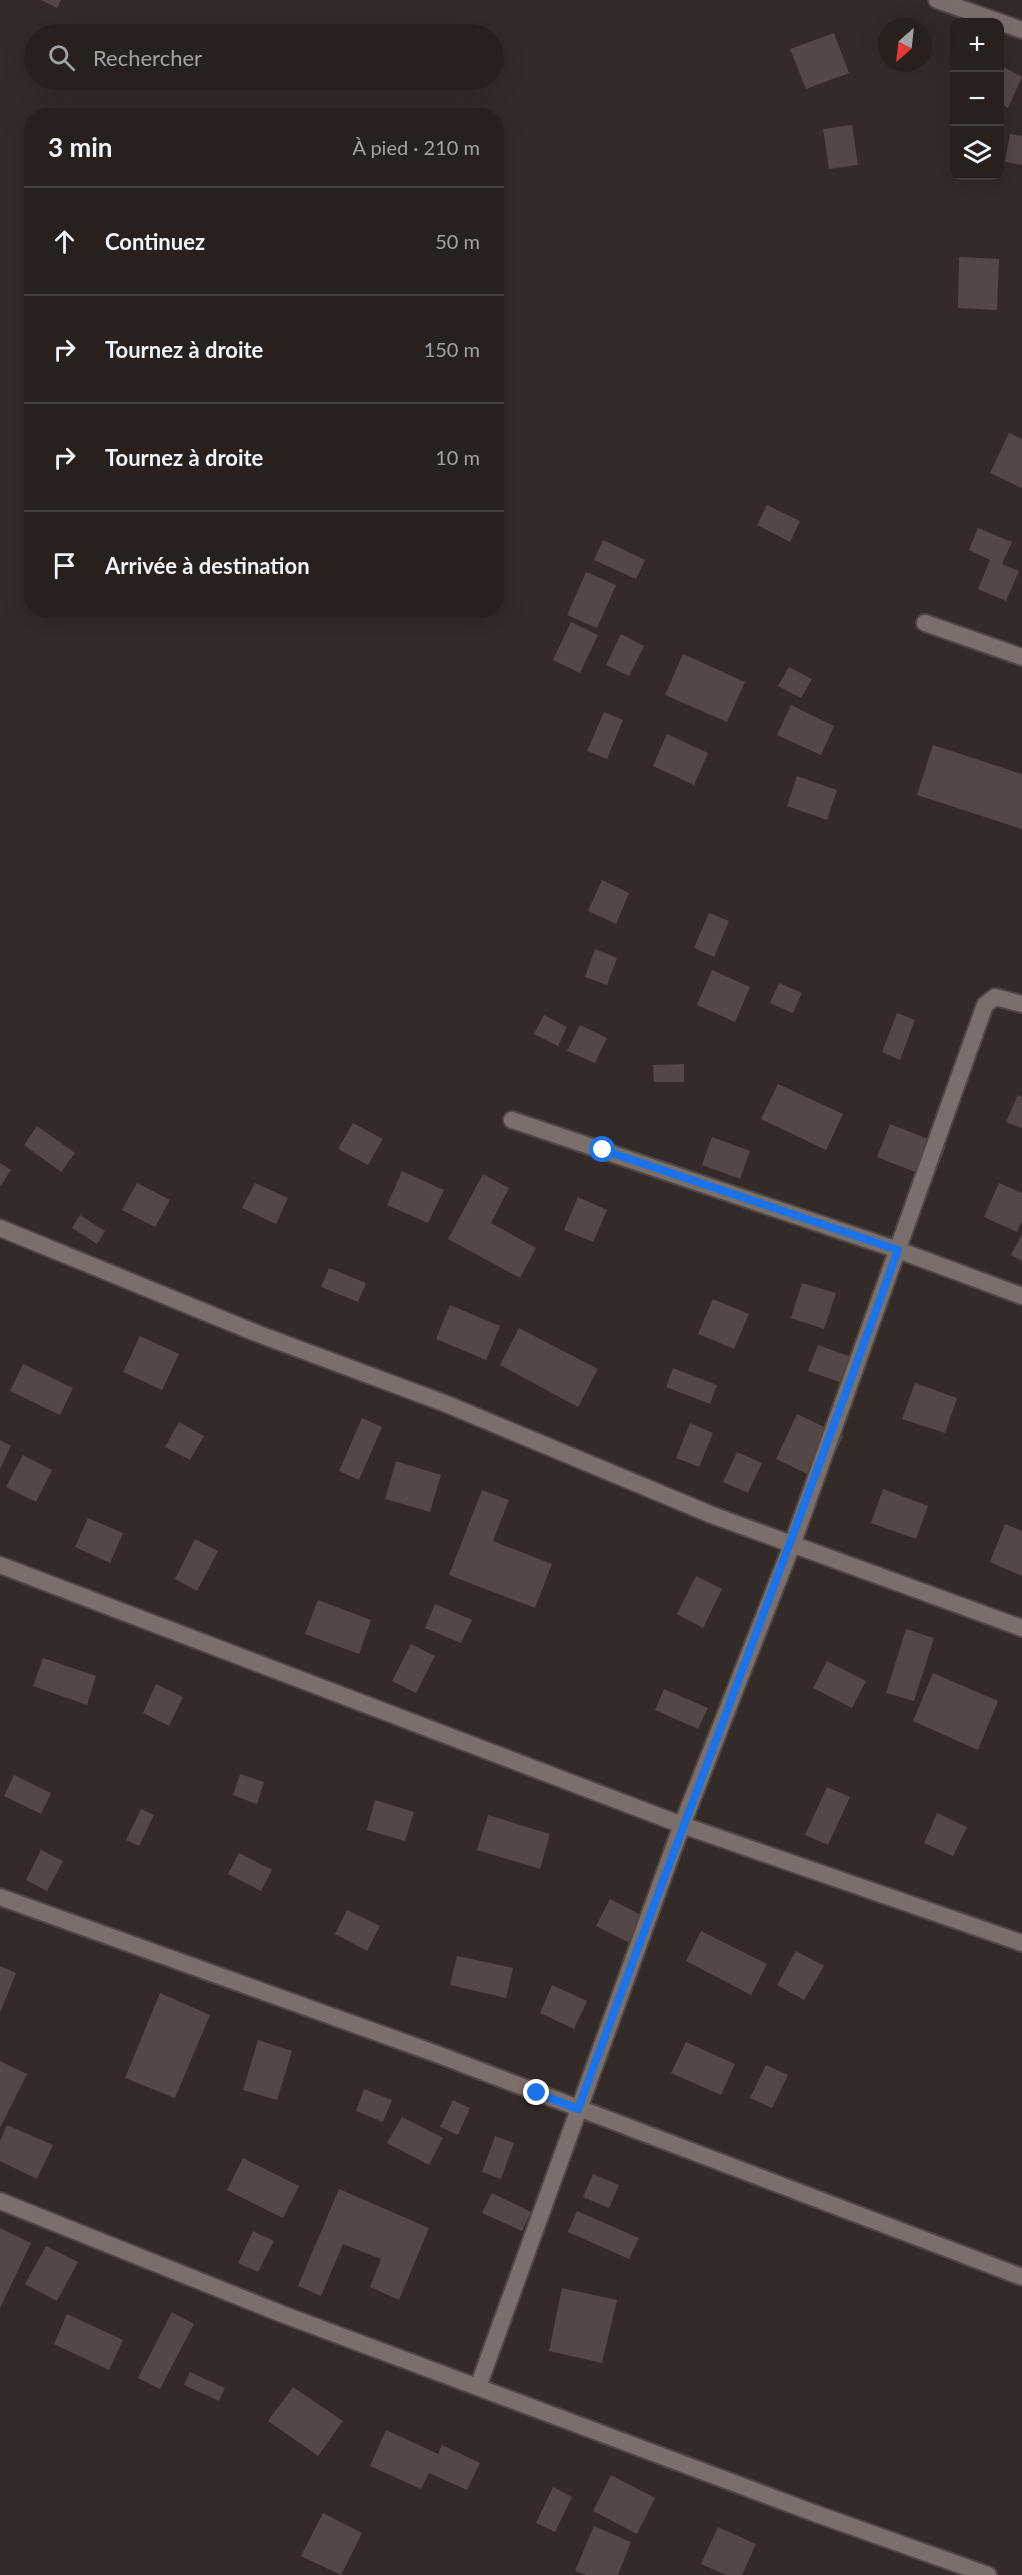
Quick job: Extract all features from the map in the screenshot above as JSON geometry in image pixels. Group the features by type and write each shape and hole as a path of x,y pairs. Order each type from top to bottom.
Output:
{"street":[{"path":"937,0 1022,30"},
{"path":"925,623 1022,657"},
{"path":"478,2387 682,1825 792,1545 985,1005 995,997 1022,1004"},
{"path":"512,1120 898,1250 1022,1296"},
{"path":"0,1228 256,1333 454,1407 712,1515 1022,1628"},
{"path":"0,1565 682,1825 1022,1943"},
{"path":"0,1897 434,2053 1022,2277"},
{"path":"0,2201 282,2314 813,2513 988,2575"}],"building":[{"path":"41,0 61,0 57,8"},
{"path":"834,33 849,73 806,89 790,49"},
{"path":"1004,67 1022,77 1008,108 1004,106"},
{"path":"852,125 858,165 829,169 823,129"},
{"path":"1010,134 1022,136 1022,165 1005,162"},
{"path":"959,257 999,259 997,310 958,308"},
{"path":"1009,433 1022,439 1022,488 990,473"},
{"path":"767,505 800,521 790,542 757,525"},
{"path":"978,528 1012,542 1002,564 1019,571 1006,601 978,589 990,560 969,550"},
{"path":"603,540 645,560 636,579 594,560"},
{"path":"586,572 616,585 597,628 567,615"},
{"path":"571,622 598,635 580,673 553,660"},
{"path":"621,634 644,646 629,676 606,665"},
{"path":"683,654 745,682 727,722 665,695"},
{"path":"789,667 812,679 801,698 778,686"},
{"path":"791,705 834,726 821,755 777,735"},
{"path":"604,712 623,720 607,759 587,751"},
{"path":"667,734 708,753 694,785 653,766"},
{"path":"933,745 1022,774 1022,829 917,795"},
{"path":"797,776 837,790 827,820 787,806"},
{"path":"602,880 629,893 616,924 588,911"},
{"path":"709,913 729,921 714,957 694,948"},
{"path":"595,949 617,958 607,985 585,977"},
{"path":"712,970 750,987 735,1022 697,1005"},
{"path":"779,983 802,993 793,1013 770,1003"},
{"path":"897,1013 915,1020 900,1060 882,1052"},
{"path":"544,1015 567,1027 558,1046 534,1034"},
{"path":"580,1025 607,1038 595,1063 567,1051"},
{"path":"684,1064 684,1082 654,1082 653,1065"},
{"path":"778,1084 843,1114 826,1150 761,1119"},
{"path":"1018,1095 1022,1097 1022,1128 1006,1122"},
{"path":"353,1123 383,1139 368,1165 338,1149"},
{"path":"890,1124 946,1146 933,1179 877,1157"},
{"path":"37,1126 75,1153 61,1172 24,1145"},
{"path":"712,1137 750,1151 740,1179 702,1165"},
{"path":"0,1163 11,1170 0,1187"},
{"path":"402,1171 444,1190 428,1223 387,1205"},
{"path":"483,1174 509,1188 491,1223 536,1248 520,1278 448,1239"},
{"path":"137,1183 170,1200 155,1227 122,1210"},
{"path":"255,1183 288,1198 276,1224 242,1208"},
{"path":"999,1183 1022,1193 1022,1221 1017,1232 984,1217"},
{"path":"578,1197 607,1210 593,1242 564,1230"},
{"path":"80,1215 105,1231 97,1244 72,1228"},
{"path":"1022,1234 1022,1261 1011,1255"},
{"path":"329,1268 366,1283 358,1302 321,1287"},
{"path":"802,1283 836,1293 824,1329 791,1318"},
{"path":"713,1299 749,1314 734,1349 698,1334"},
{"path":"450,1305 500,1326 486,1360 436,1339"},
{"path":"519,1328 598,1369 578,1407 500,1365"},
{"path":"140,1336 179,1354 162,1390 123,1372"},
{"path":"818,1345 857,1359 848,1385 808,1371"},
{"path":"23,1364 73,1388 60,1415 10,1391"},
{"path":"673,1368 717,1385 710,1404 666,1387"},
{"path":"915,1383 957,1398 945,1433 902,1419"},
{"path":"797,1414 843,1436 822,1481 776,1459"},
{"path":"362,1418 382,1427 359,1480 339,1471"},
{"path":"179,1422 204,1436 190,1460 165,1447"},
{"path":"690,1423 713,1433 699,1467 676,1458"},
{"path":"0,1440 11,1446 0,1469"},
{"path":"737,1452 762,1463 748,1493 723,1482"},
{"path":"23,1455 52,1470 36,1502 6,1487"},
{"path":"396,1461 441,1475 430,1512 385,1499"},
{"path":"883,1489 928,1506 916,1539 871,1523"},
{"path":"482,1490 509,1500 493,1541 552,1564 535,1608 449,1575"},
{"path":"88,1518 123,1533 110,1563 75,1547"},
{"path":"1005,1524 1022,1531 1022,1576 990,1562"},
{"path":"195,1539 218,1551 197,1591 175,1579"},
{"path":"696,1576 722,1589 703,1628 677,1614"},
{"path":"318,1600 371,1620 359,1654 305,1634"},
{"path":"435,1604 472,1620 461,1643 425,1628"},
{"path":"906,1629 934,1638 914,1701 886,1693"},
{"path":"411,1644 435,1656 416,1693 392,1681"},
{"path":"43,1658 96,1676 87,1705 33,1686"},
{"path":"827,1661 866,1681 852,1708 813,1688"},
{"path":"933,1673 998,1701 978,1750 913,1721"},
{"path":"156,1684 183,1697 169,1726 143,1713"},
{"path":"664,1689 708,1708 698,1729 655,1710"},
{"path":"240,1774 264,1782 257,1804 233,1795"},
{"path":"14,1775 51,1793 41,1814 4,1796"},
{"path":"827,1787 850,1797 828,1845 805,1835"},
{"path":"375,1800 414,1812 405,1841 367,1830"},
{"path":"141,1809 154,1815 139,1846 126,1840"},
{"path":"937,1813 967,1827 953,1856 924,1843"},
{"path":"488,1815 550,1834 540,1869 477,1850"},
{"path":"41,1850 63,1861 47,1891 26,1880"},
{"path":"239,1853 272,1870 261,1891 228,1874"},
{"path":"610,1899 643,1916 630,1943 596,1926"},
{"path":"347,1910 380,1926 367,1951 335,1934"},
{"path":"701,1931 767,1964 751,1995 686,1961"},
{"path":"796,1951 824,1966 804,2000 777,1985"},
{"path":"457,1956 513,1968 506,1998 450,1985"},
{"path":"0,1966 16,1973 0,2013"},
{"path":"552,1985 587,2001 574,2029 540,2013"},
{"path":"160,1993 210,2015 175,2098 125,2078"},
{"path":"258,2040 292,2051 277,2100 243,2090"},
{"path":"686,2042 735,2064 721,2095 671,2073"},
{"path":"0,2061 27,2074 0,2128"},
{"path":"766,2065 788,2075 772,2108 750,2098"},
{"path":"364,2089 392,2100 383,2122 356,2111"},
{"path":"453,2100 470,2108 458,2135 440,2127"},
{"path":"402,2117 443,2138 429,2165 387,2143"},
{"path":"7,2125 53,2145 37,2179 0,2161 0,2141"},
{"path":"495,2136 514,2143 501,2179 482,2172"},
{"path":"243,2158 299,2186 283,2218 227,2190"},
{"path":"593,2174 619,2185 609,2208 583,2197"},
{"path":"339,2189 429,2228 399,2300 370,2287 381,2259 343,2244 321,2296 298,2286"},
{"path":"492,2193 531,2212 522,2231 482,2213"},
{"path":"577,2211 639,2238 629,2259 568,2232"},
{"path":"0,2228 31,2243 0,2308"},
{"path":"253,2231 274,2241 258,2272 238,2263"},
{"path":"46,2246 78,2262 57,2301 25,2284"},
{"path":"562,2288 617,2300 602,2363 549,2351"},
{"path":"172,2312 194,2324 160,2389 138,2378"},
{"path":"67,2314 123,2340 109,2370 54,2344"},
{"path":"190,2372 225,2388 219,2401 184,2385"},
{"path":"293,2387 343,2421 318,2456 268,2421"},
{"path":"386,2430 438,2454 442,2445 480,2463 467,2490 429,2473 421,2489 370,2466"},
{"path":"611,2475 655,2498 637,2534 593,2511"},
{"path":"553,2487 572,2497 555,2532 536,2523"},
{"path":"323,2513 362,2533 341,2575 301,2556"},
{"path":"594,2526 631,2542 618,2575 586,2575 575,2571"},
{"path":"718,2527 756,2544 742,2575 726,2575 701,2564"}],"route":[{"path":"537,2093 578,2109 682,1825 792,1545 898,1250 603,1150"}]}
